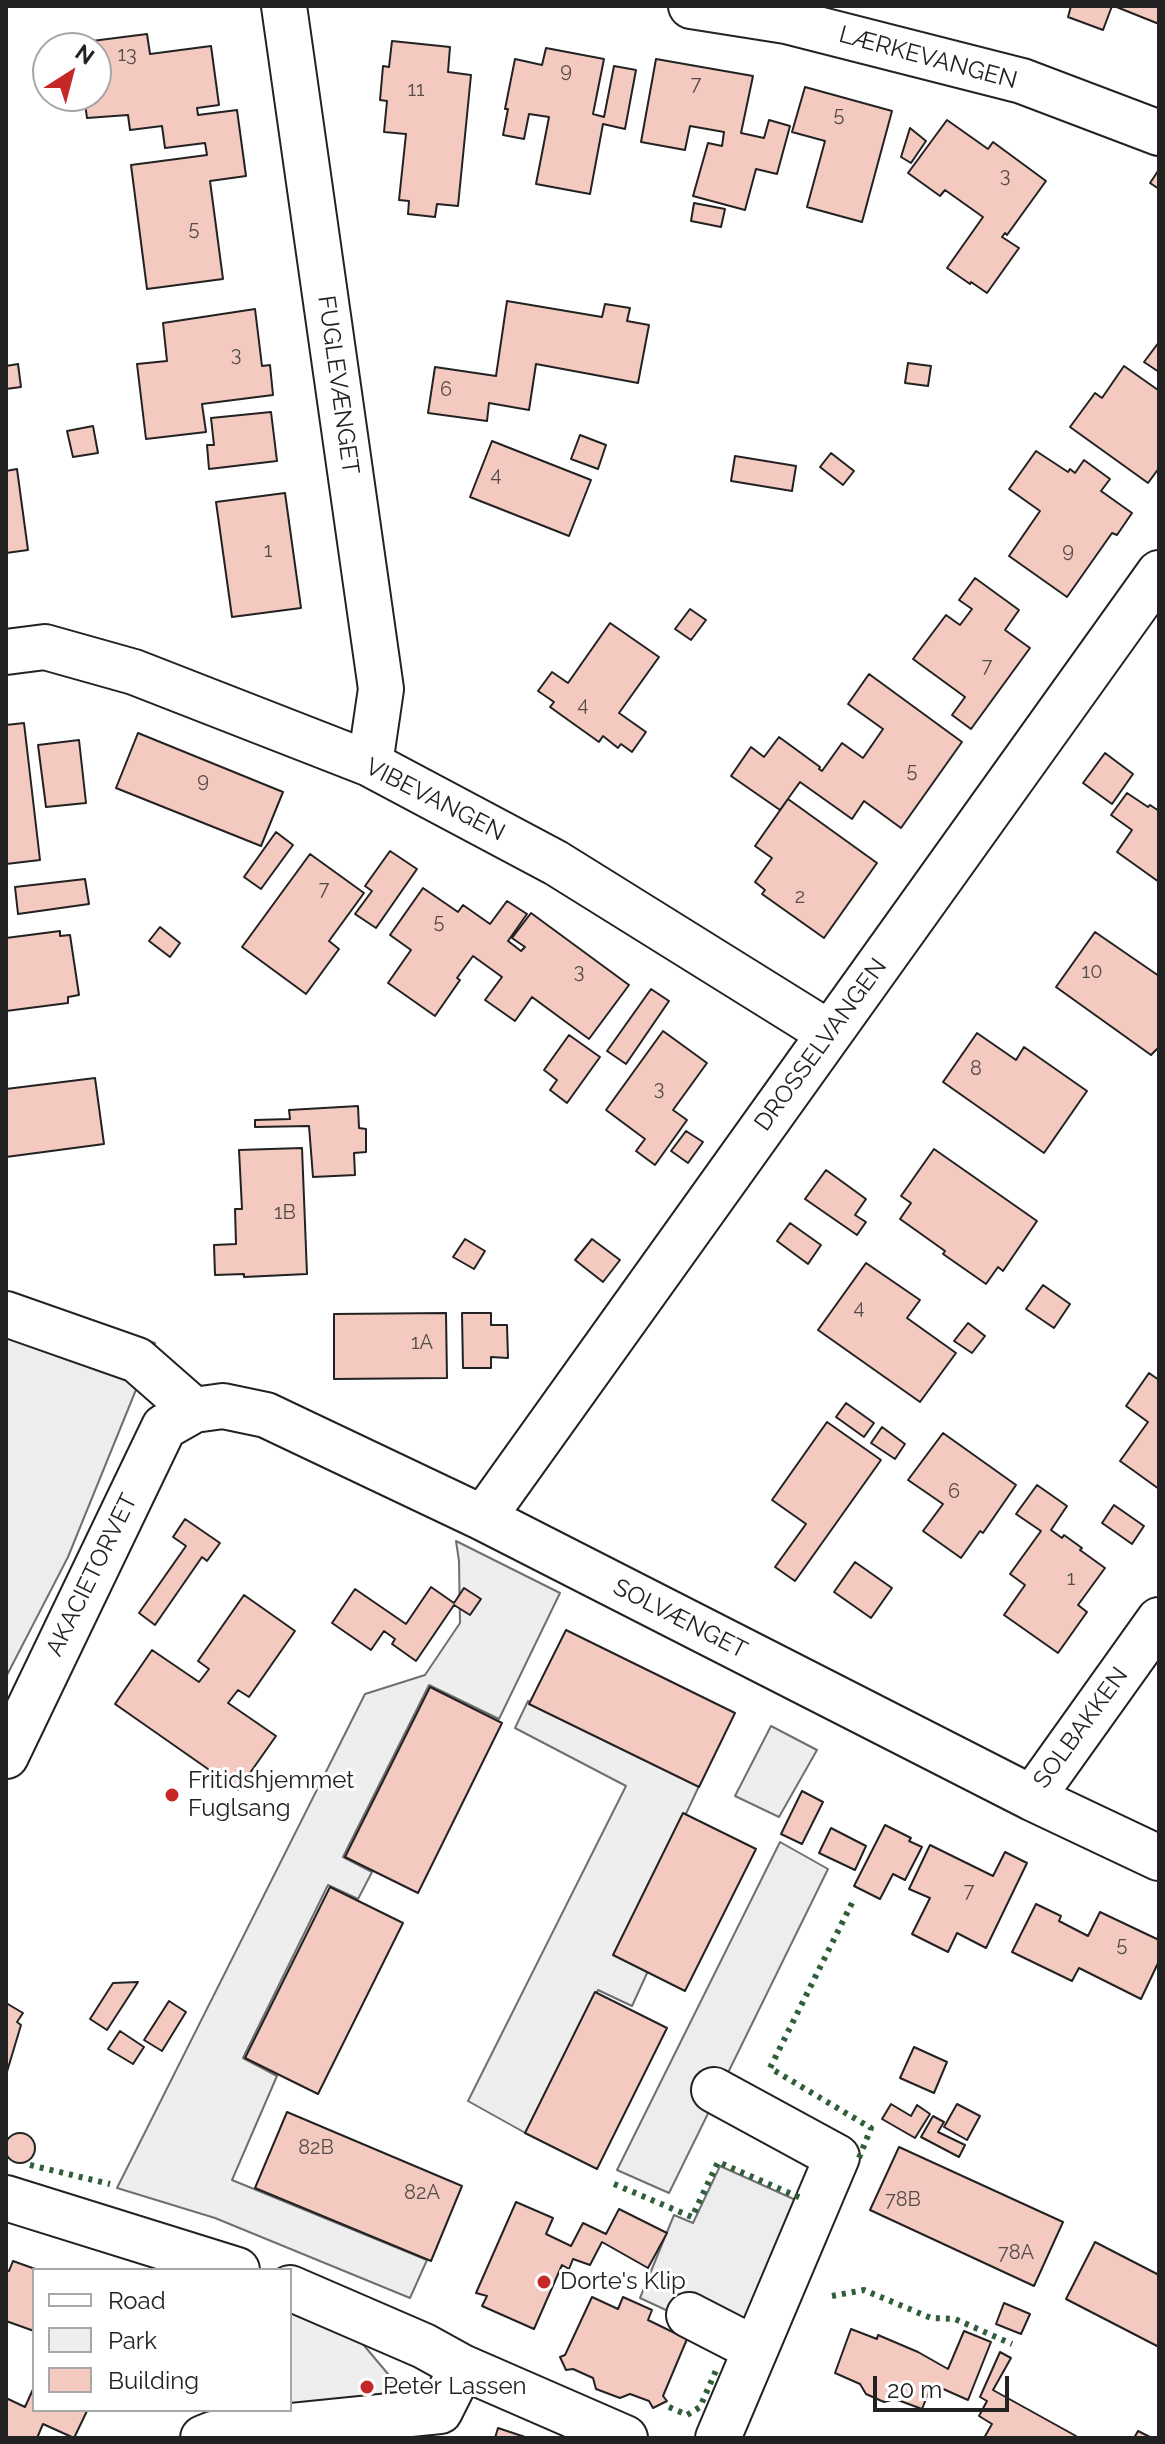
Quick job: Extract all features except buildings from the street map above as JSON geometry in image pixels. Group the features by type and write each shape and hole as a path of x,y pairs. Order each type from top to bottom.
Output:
{"street":[{"name":"FUGLEVÆNGET","path":"284,6 381,689 370,764"},
{"name":"LÆRKEVANGEN","path":"691,6 786,21 1022,81 1159,133"},
{"name":"DROSSELVANGEN","path":"483,1518 1159,573"},
{"name":"VIBEVANGEN","path":"6,652 45,647 134,672 370,764 556,863 829,1033"},
{"path":"6,1314 137,1360 194,1410"},
{"name":"SOLVÆNGET","path":"194,1410 223,1406 266,1415 483,1518 1032,1798 1159,1858"},
{"name":"AKACIETORVET","path":"7,1750 164,1427 194,1410"},
{"name":"SOLBAKKEN","path":"1032,1798 1159,1620"},
{"path":"714,2090 837,2157 718,2438"},
{"path":"6,2198 231,2268"},
{"path":"292,2289 625,2438"},
{"path":"689,2315 755,2349"},
{"path":"203,2438 213,2434 435,2425 462,2367"}],"green space":[{"path":"456,1541 560,1593 499,1719 429,1685 343,1857 372,1872 358,1899 328,1885 243,2058 277,2076 232,2180 427,2260 410,2298 215,2218 117,2188 365,1694 425,1675 460,1623"},
{"path":"528,1701 700,1784 620,1954 648,1971 632,2006 598,1990 529,2135 468,2101 626,1786 515,1728"},
{"path":"771,1726 817,1750 779,1817 735,1796"},
{"path":"292,2314 362,2343 393,2380 388,2398 292,2406"}],"shaded area":[{"path":"6,1293 155,1343 68,1557 6,1677"},
{"path":"780,1842 828,1869 669,2193 617,2170"},
{"path":"720,2166 798,2201 737,2343 640,2298 674,2215 693,2223"}],"hedge":[{"path":"852,1903 770,2068 871,2128 857,2163"},
{"path":"614,2184 692,2217 718,2162 801,2198"},
{"path":"30,2165 110,2184"},
{"path":"832,2296 864,2290 931,2318 955,2319 1012,2344"},
{"path":"669,2407 687,2415 700,2407 718,2366"}],"place":[{"name":"Fritidshjemmet Fuglsang","path":"172,1795"},
{"name":"Dorte's Klip","path":"544,2282"},
{"name":"Peter Lassen","path":"367,2387"}]}
